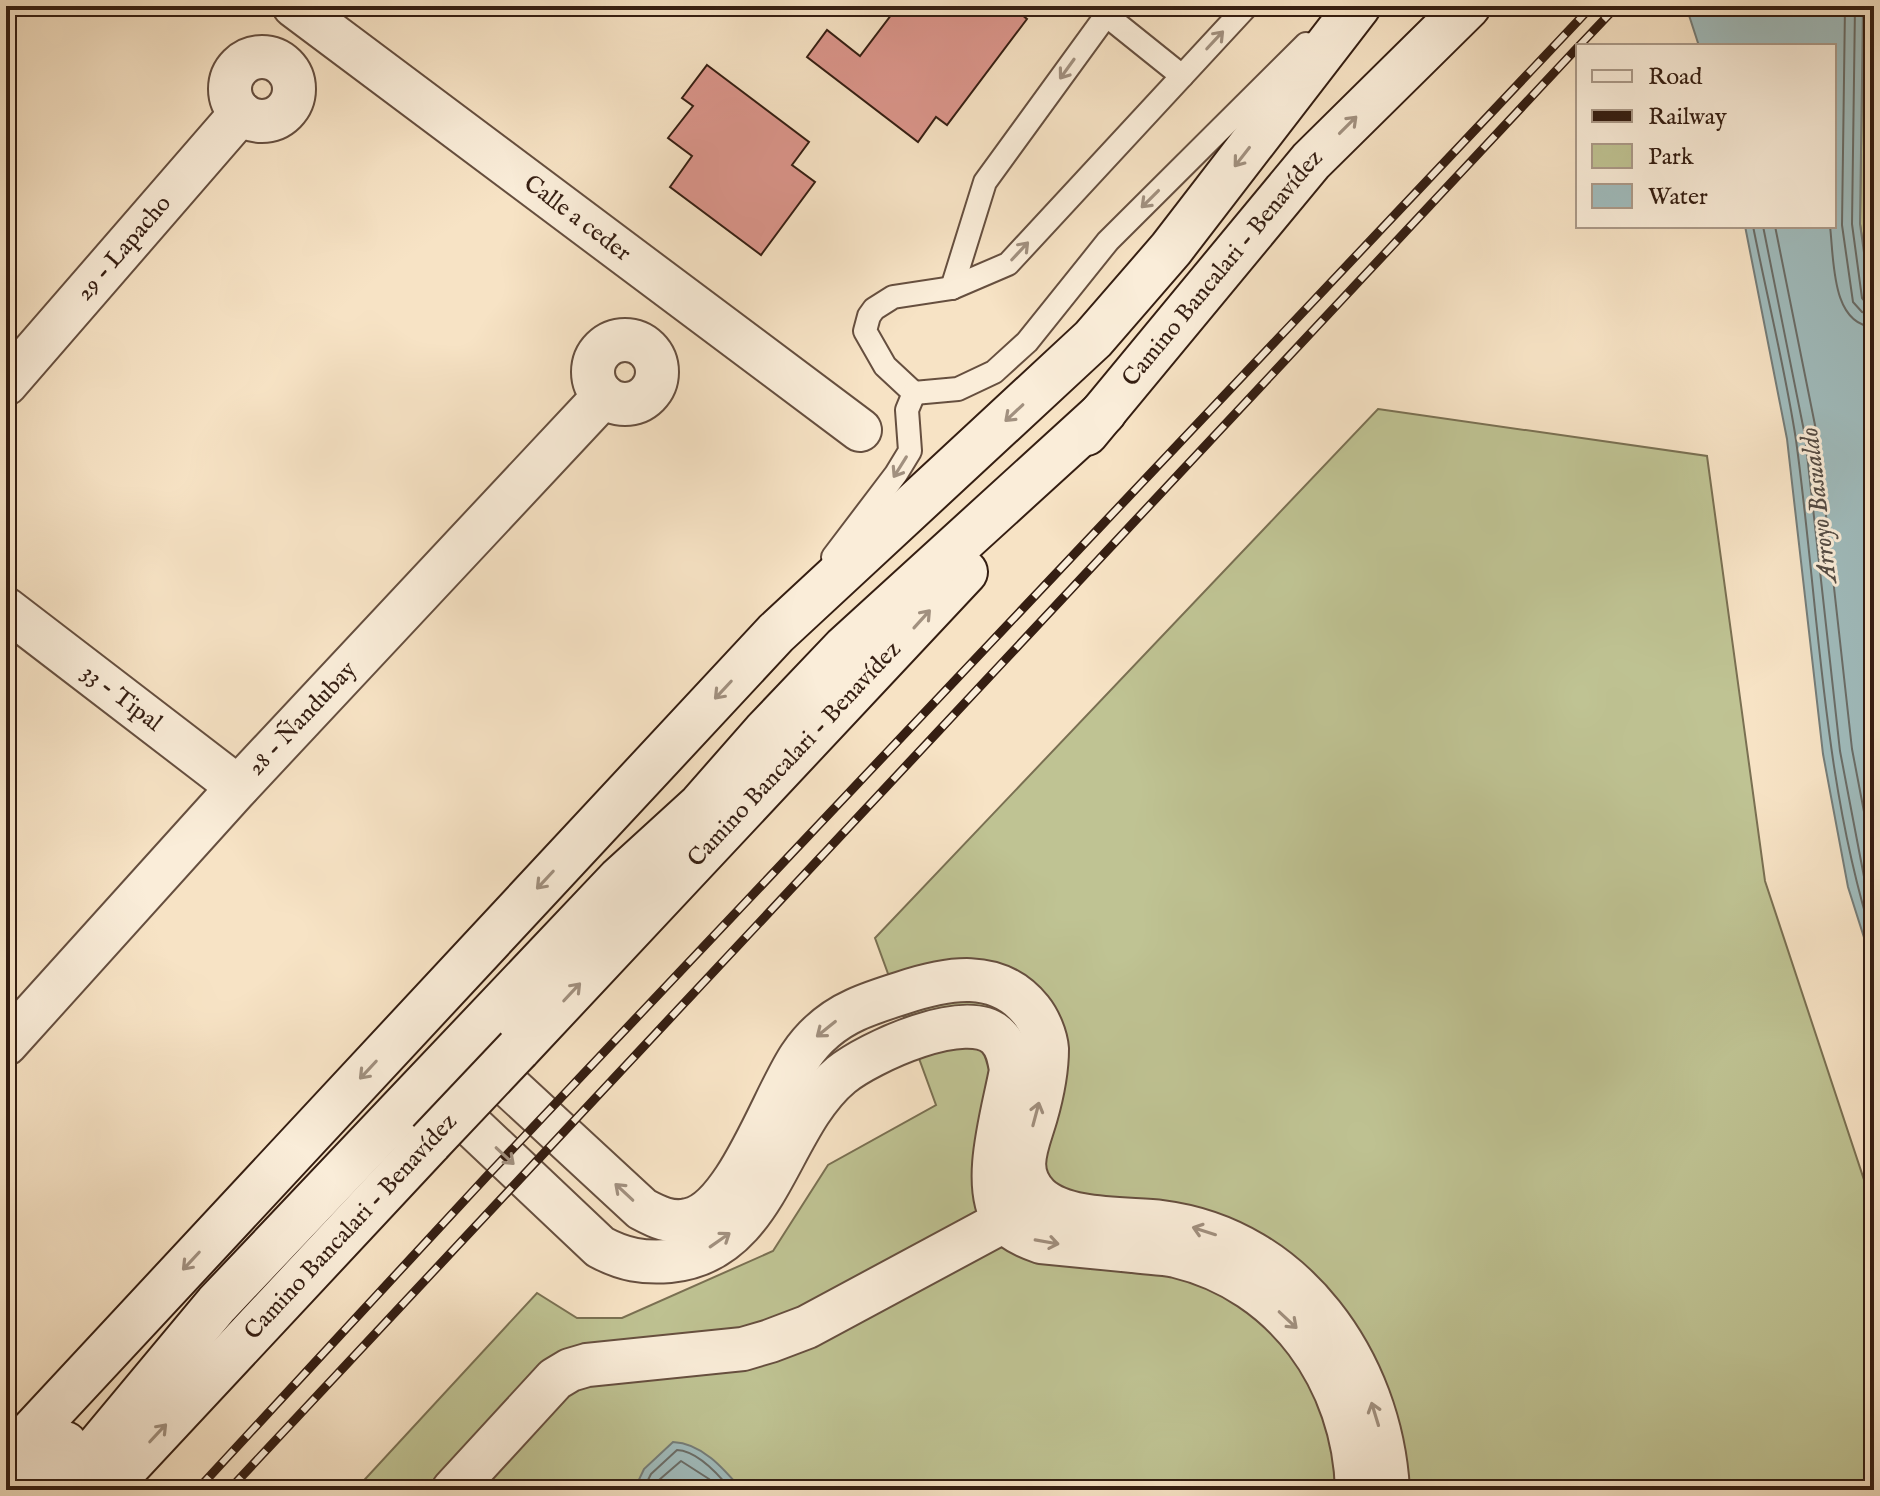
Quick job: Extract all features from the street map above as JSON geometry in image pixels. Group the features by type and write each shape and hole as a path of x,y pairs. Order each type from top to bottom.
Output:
{"main road":[{"path":"6,1460 776,633 1093,339 1171,249 1358,6"},
{"name":"Camino Bancalari - Benavídez","path":"105,1490 923,617 1032,497 1311,161 1468,6"},
{"path":"620,879 747,717 797,662 1048,419 1076,378 1093,339"},
{"path":"62,1490 217,1304 620,879 700,806 845,648 1104,412"},
{"path":"18,1490 144,1366 217,1304"}],"street":[{"name":"Calle a ceder","path":"294,6 860,430"},
{"name":"29 - Lapacho","path":"6,384 241,113"},
{"name":"28 - Ñandubay","path":"6,1044 238,787 604,396"},
{"name":"33 - Tipal","path":"6,609 238,787"},
{"path":"464,1045 642,1209 661,1219 680,1221 705,1214 718,1204 737,1177 781,1088 809,1046 828,1026 866,1005 921,986 953,979 987,981 1007,989 1025,1002 1035,1015 1047,1048 1045,1076 1023,1156 1028,1182 1039,1197 1067,1212 1193,1227 1246,1249 1278,1268 1322,1313 1363,1379 1384,1444 1388,1490"},
{"path":"866,1005 882,1051"},
{"path":"428,1083 600,1247 617,1256 649,1262 679,1260 721,1241 744,1220 760,1201 819,1099 840,1076 865,1059 935,1031 981,1027 998,1036 1008,1053 1011,1070 993,1171 994,1197 1004,1221 1024,1236 1041,1242 1174,1256 1216,1269 1245,1284 1300,1331 1320,1362 1339,1398 1349,1430 1357,1490"},
{"path":"453,1490 555,1379 570,1370 587,1365 743,1349 770,1341 819,1321 1004,1221 1039,1197"}],"lane":[{"path":"1247,6 1008,264 952,288 893,297 874,309 865,331 885,366 914,393 958,389 994,372 1027,342 1108,241 1344,6"},
{"path":"952,288 985,182 1110,10 1182,76"},
{"path":"776,633 910,451 907,410 914,393"}],"green space":[{"path":"1863,6 1874,6 1874,324 1860,224"},
{"path":"1378,409 1707,456 1765,881 1874,1210 1874,1490 355,1490 537,1293 577,1318 622,1318 773,1251 828,1165 936,1105 875,938"}],"water":[{"name":"Arroyo Basualdo","path":"1686,6 1863,6 1860,224 1874,324 1874,969 1848,887 1823,754 1787,439 1745,228 1836,228 1836,44 1698,44"},
{"path":"673,1442 684,1443 703,1452 742,1490 634,1490 644,1469"}],"building":[{"path":"898,6 1011,6 1027,19 947,125 936,117 918,142 807,57 827,30 860,56"},
{"path":"707,65 809,142 792,165 815,182 761,255 670,187 692,156 668,138 693,106 682,98"}],"railway":[{"path":"197,1490 487,1176 1592,6"},
{"path":"1581,44 1617,6"},
{"path":"229,1490 1576,49"}]}
